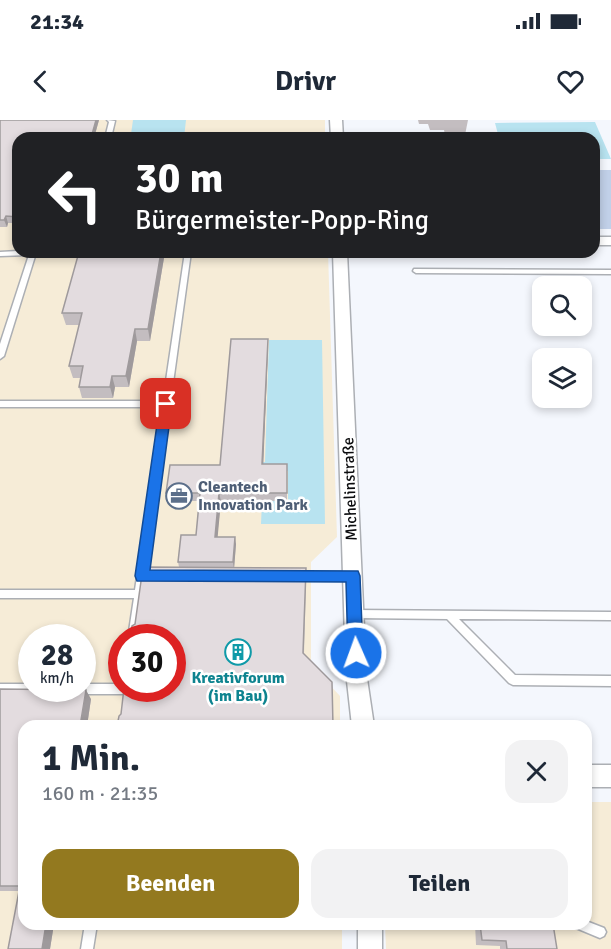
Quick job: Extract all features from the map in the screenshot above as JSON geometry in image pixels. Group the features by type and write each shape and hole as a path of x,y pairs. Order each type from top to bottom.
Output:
{"street":[{"name":"Michelinstraße","path":"340,258 356,672 362,720"},
{"path":"592,776 611,776"},
{"path":"370,930 370,949"}],"lane":[{"path":"0,356 31,258"},
{"path":"135,624 140,594 147,576 166,404 187,258"},
{"path":"416,271 611,272"},
{"path":"0,404 166,404"},
{"path":"289,576 353,576"},
{"path":"0,594 140,594"},
{"path":"354,614 611,616"},
{"path":"449,615 513,680 611,681"},
{"path":"0,689 108,692"},
{"path":"592,929 600,932"},
{"path":"87,949 90,930"}],"shaded area":[{"name":"Cleantech Innovation Park","path":"0,120 325,120 325,132 12,132 12,258 328,258 337,537 311,562 311,665 340,696 340,720 18,720 18,930 342,930 342,949 0,949"},
{"path":"133,120 186,120 185,132 131,132"},
{"path":"595,122 599,132 497,132 495,123"},
{"path":"600,134 611,159 600,159"},
{"path":"600,170 611,170 611,229 600,229"},
{"path":"269,340 322,340 325,524 261,524 262,501 288,501 288,471 251,471 251,462 265,462"},
{"path":"592,802 611,802 611,949 386,949 385,930 592,930"}],"building":[{"path":"0,120 96,120 93,132 12,132 12,216 6,216 4,220 0,220"},
{"path":"77,258 160,258 148,329 135,329 126,376 112,376 110,387 79,387 83,366 69,366 82,313 62,313"},
{"path":"231,339 268,339 262,464 287,464 287,493 219,493 215,537 235,537 233,562 178,562 181,535 196,535 200,493 166,493 170,465 220,465"},
{"name":"Kreativforum (im Bau)","path":"143,567 306,568 303,653 332,682 333,720 118,720 122,702 186,702 186,624 135,624"},
{"path":"0,689 18,689 18,702 84,702 81,720 18,720 18,886 0,886"},
{"path":"18,896 18,930 45,930 42,949 8,949"},
{"path":"481,930 554,930 557,949 507,949 506,941 482,940"}],"place":[{"name":"Cleantech Innovation Park","path":"179,496"},
{"name":"Kreativforum (im Bau)","path":"238,652"}],"route":[{"path":"166,404 142,576 353,576 356,653"}]}
